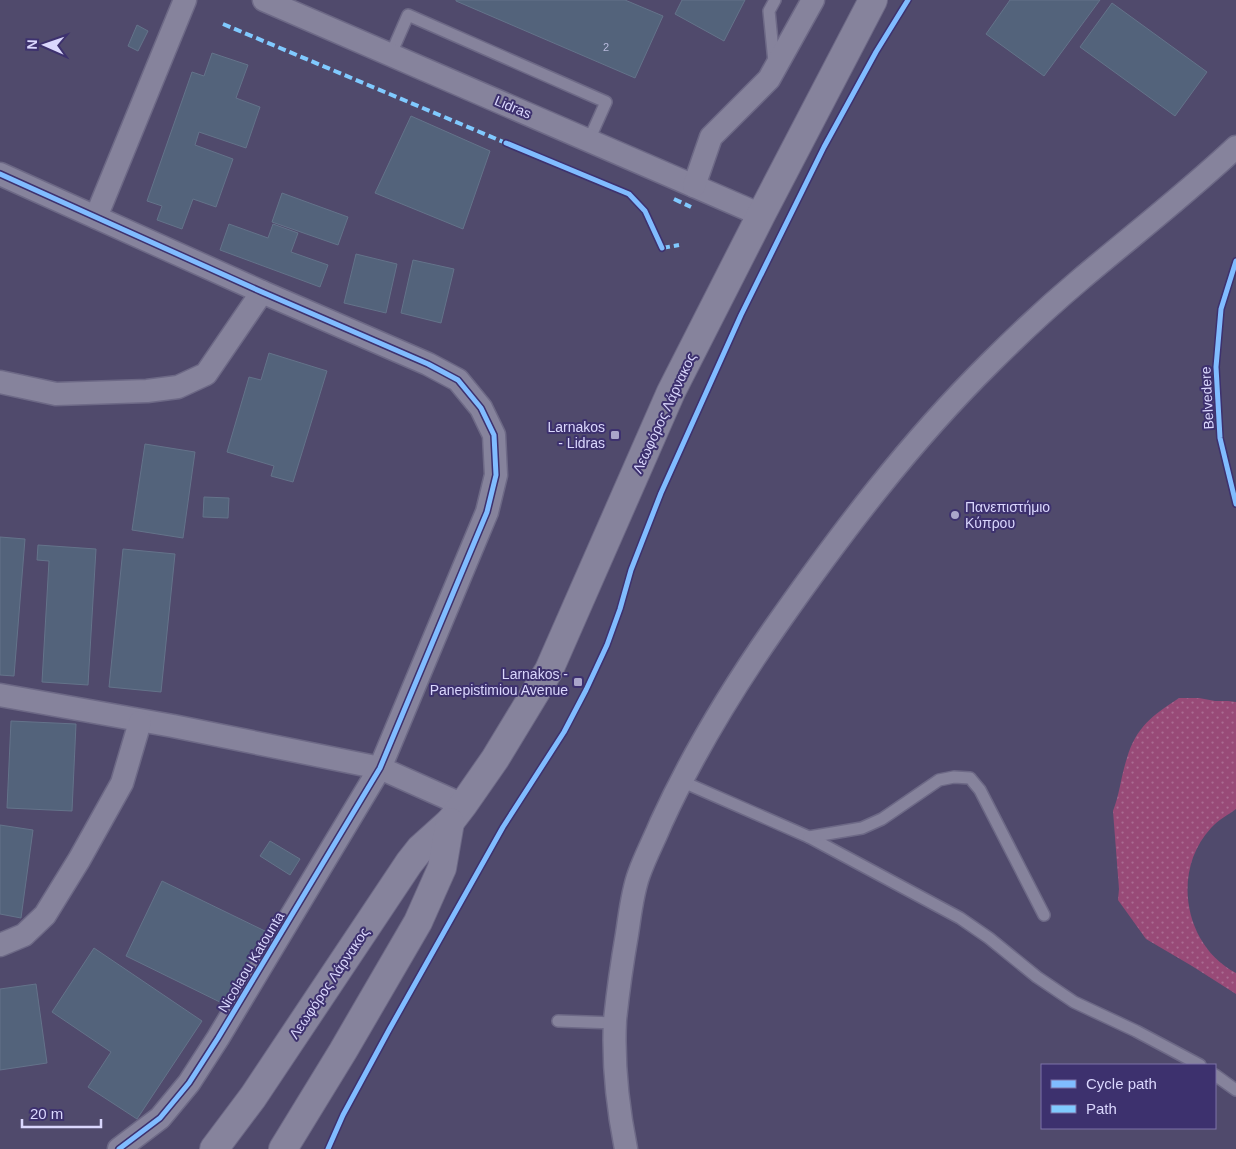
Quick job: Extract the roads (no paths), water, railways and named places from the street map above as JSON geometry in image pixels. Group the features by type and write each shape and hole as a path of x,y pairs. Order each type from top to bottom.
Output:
{"main road":[{"name":"Λεωφόρος Λάρνακος","path":"214,1149 253,1097 409,864 420,849 456,814 495,760 549,670 671,392 760,215 873,0"},
{"name":"Λεωφόρος Λάρνακος","path":"283,1149 418,922 442,868 456,814"}],"street":[{"path":"96,217 185,0"},
{"name":"Lidras","path":"264,0 760,215"},
{"path":"694,186 711,137 769,79 813,0"},
{"path":"626,1149 617,1086 615,1022 622,963 639,873 681,781 728,697 848,525 908,451 990,362 1048,308 1186,193 1236,148"},
{"name":"Nicolaou Katounta","path":"0,174 262,292 428,364 458,380 481,408 494,435 496,474 487,512 380,768 189,1083 160,1118 119,1149"},
{"path":"0,382 56,394 147,392 178,388 206,374 262,292"},
{"path":"0,695 140,722 172,726 380,768 456,814"},
{"path":"0,945 24,935 45,915 79,860 122,783 140,722"}],"lane":[{"path":"775,0 769,11 775,67"},
{"path":"392,54 408,15 606,102 589,140"},
{"path":"809,837 862,828 882,818 939,780 954,777 970,778 980,790 1044,914"},
{"path":"681,781 809,837 960,918 1074,1002 1136,1031 1198,1064"},
{"path":"558,1020 615,1022"},
{"path":"1216,1076 1236,1090"}],"place":[{"name":"Larnakos - Lidras","path":"615,435"},
{"name":"Πανεπιστήμιο Κύπρου","path":"955,515"},
{"name":"Larnakos - Panepistimiou Avenue","path":"578,682"}]}
